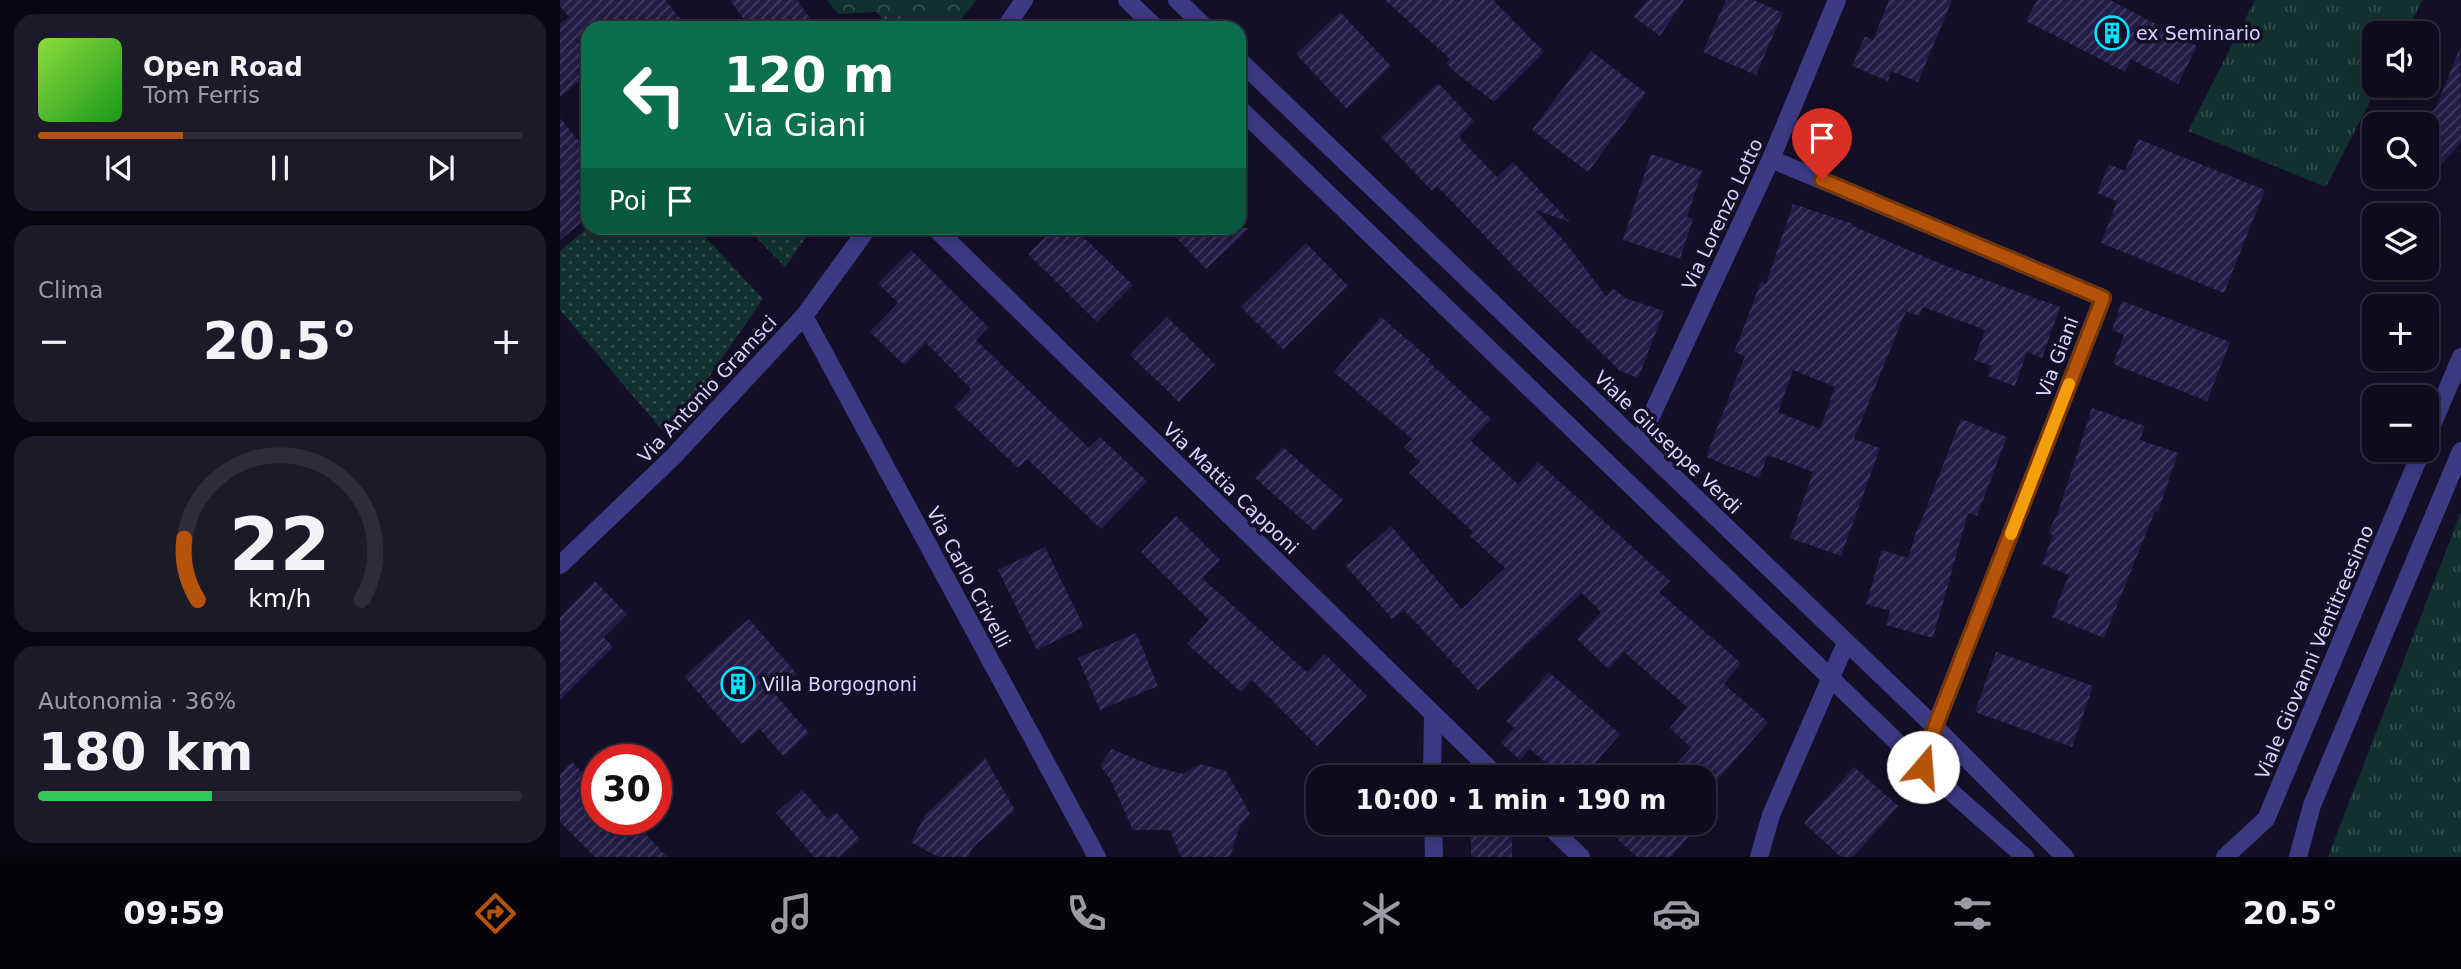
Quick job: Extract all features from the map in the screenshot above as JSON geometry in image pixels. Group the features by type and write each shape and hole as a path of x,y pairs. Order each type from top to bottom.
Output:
{"street":[{"path":"1009,21 1024,0"},
{"path":"1127,0 1149,21"},
{"path":"1177,0 1199,21"},
{"name":"Via Lorenzo Lotto","path":"1639,442 1772,159 1831,3"},
{"name":"Viale Giuseppe Verdi","path":"1246,67 1935,727 2065,857"},
{"path":"1246,115 1923,767 2025,857"},
{"name":"Via Giani","path":"1772,159 2103,298 1935,727 1923,767"},
{"name":"Via Antonio Gramsci","path":"560,565 673,457 804,317 863,235"},
{"name":"Via Mattia Capponi","path":"942,235 1485,765"},
{"name":"Via Carlo Crivelli","path":"804,317 1097,857"},
{"path":"2439,409 2461,358"},
{"path":"2298,857 2312,806 2461,452"},
{"name":"Viale Giovanni Ventitreesimo","path":"2225,857 2266,819 2417,462"},
{"path":"1759,857 1771,815 1846,643"},
{"path":"1432,765 1433,715"},
{"path":"1433,835 1434,857"},
{"path":"1558,835 1581,857"}],"green space":[{"path":"827,0 976,0 960,21 907,21 894,11 838,14"},
{"path":"2255,0 2423,0 2412,21 2362,21 2362,98 2372,98 2365,112 2362,112 2362,117 2326,187 2188,131"},
{"path":"875,11 894,11 907,21 884,21"},
{"path":"581,233 704,235 763,299 672,430 661,429 560,310 560,251"},
{"path":"754,235 808,235 785,267"},
{"path":"2461,512 2461,857 2328,857"}],"building":[{"path":"560,0 665,0 682,21 581,21 581,80 560,97 560,24 569,17 560,6"},
{"path":"730,0 797,0 812,21 745,21"},
{"path":"1385,0 1493,0 1544,52 1494,102 1456,73 1446,63 1450,59"},
{"path":"1647,0 1684,0 1660,36 1634,17"},
{"path":"1726,0 1754,0 1783,13 1756,75 1703,52"},
{"path":"1889,0 1952,0 1918,82 1891,71 1888,81 1852,66 1865,36 1873,40"},
{"name":"ex Seminario","path":"2037,0 2110,0 2197,46 2178,84 2131,59 2125,72 2026,21"},
{"path":"1340,12 1391,66 1347,109 1296,54"},
{"path":"2460,48 2461,142 2439,167 2439,112 2432,112"},
{"path":"1591,51 1646,93 1588,172 1532,130"},
{"path":"1438,83 1474,121 1459,137 1497,177 1513,162 1570,222 1535,210 1565,242 1606,296 1614,289 1625,298 1664,311 1638,378 1620,371 1520,273 1437,186 1432,191 1381,137"},
{"path":"560,118 581,144 581,223 560,240"},
{"path":"2138,139 2265,190 2224,293 2101,243 2117,201 2097,193 2109,164 2125,171"},
{"path":"1651,154 1702,171 1687,217 1693,219 1680,259 1623,240"},
{"path":"1793,204 1853,224 1941,264 2060,307 2042,358 2027,352 2015,386 1988,376 1992,366 1974,360 1985,330 1923,307 1919,316 1906,311 1854,439 1880,448 1841,556 1790,538 1813,472 1768,455 1759,478 1706,457 1745,356 1734,352 1761,282 1766,284","holes":["1793,370 1835,387 1820,429 1778,412"]},
{"path":"1047,235 1081,235 1133,285 1097,322 1028,254"},
{"path":"1174,235 1242,235 1206,269"},
{"path":"1306,243 1348,286 1283,349 1241,307"},
{"path":"911,250 988,327 976,340 1089,448 1100,437 1147,481 1101,529 1027,459 1018,468 954,407 971,389 926,343 904,365 870,332 898,303 878,283"},
{"path":"2122,301 2230,342 2207,401 2113,364 2124,335 2112,330"},
{"path":"1167,317 1215,364 1179,402 1130,355"},
{"path":"1381,317 1430,359 1428,361 1491,419 1471,441 1518,484 1538,462 1670,581 1659,592 1741,663 1724,684 1768,722 1716,782 1716,765 1676,765 1691,748 1670,728 1687,707 1624,652 1608,669 1577,639 1601,612 1582,593 1478,690 1404,610 1392,619 1346,566 1391,526 1462,609 1505,568 1470,536 1473,532 1409,473 1420,462 1404,447 1412,439 1334,372"},
{"path":"2092,408 2145,426 2140,440 2178,453 2158,512 2155,511 2104,638 2052,617 2069,575 2042,564 2053,535 2048,533 2058,512"},
{"path":"1961,419 2007,437 1977,516 1968,513 1933,638 1886,625 1890,611 1866,604 1882,550 1908,558"},
{"path":"1283,447 1343,500 1315,531 1255,478"},
{"path":"1176,516 1220,560 1202,578 1307,672 1325,654 1367,696 1317,746 1252,680 1241,692 1187,644 1209,620 1141,552"},
{"path":"1045,547 1084,627 1037,650 998,570"},
{"path":"595,581 627,614 604,637 613,647 560,700 560,617"},
{"name":"Villa Borgognoni","path":"749,619 797,674 774,693 809,733 783,756 760,729 742,744 684,676"},
{"path":"1136,633 1158,686 1100,710 1078,658"},
{"path":"1996,652 2093,686 2072,747 1975,712"},
{"path":"1549,672 1620,734 1593,765 1548,765 1530,749 1520,760 1501,743 1514,728 1506,721"},
{"path":"1112,749 1155,767 1183,774 1200,764 1226,771 1250,814 1240,826 1230,857 1181,857 1170,830 1133,830 1110,779 1100,765"},
{"path":"985,758 1015,810 973,847 968,857 938,857 911,842 925,815"},
{"path":"572,762 581,771 581,835 647,835 667,857 595,857 560,822 560,774"},
{"path":"1854,767 1898,806 1853,857 1841,857 1804,823"},
{"path":"802,790 828,819 836,812 860,839 839,857 814,857 776,813"},
{"path":"1471,835 1512,835 1512,857 1471,857"},
{"path":"1613,835 1690,835 1671,857 1637,857"}],"slow traffic":[{"path":"2011,534 2069,384"}],"place":[{"name":"ex Seminario","path":"2112,33"},
{"name":"Villa Borgognoni","path":"738,684"}],"route":[{"path":"1822,180 2103,298 1935,727 1923,767"}]}
